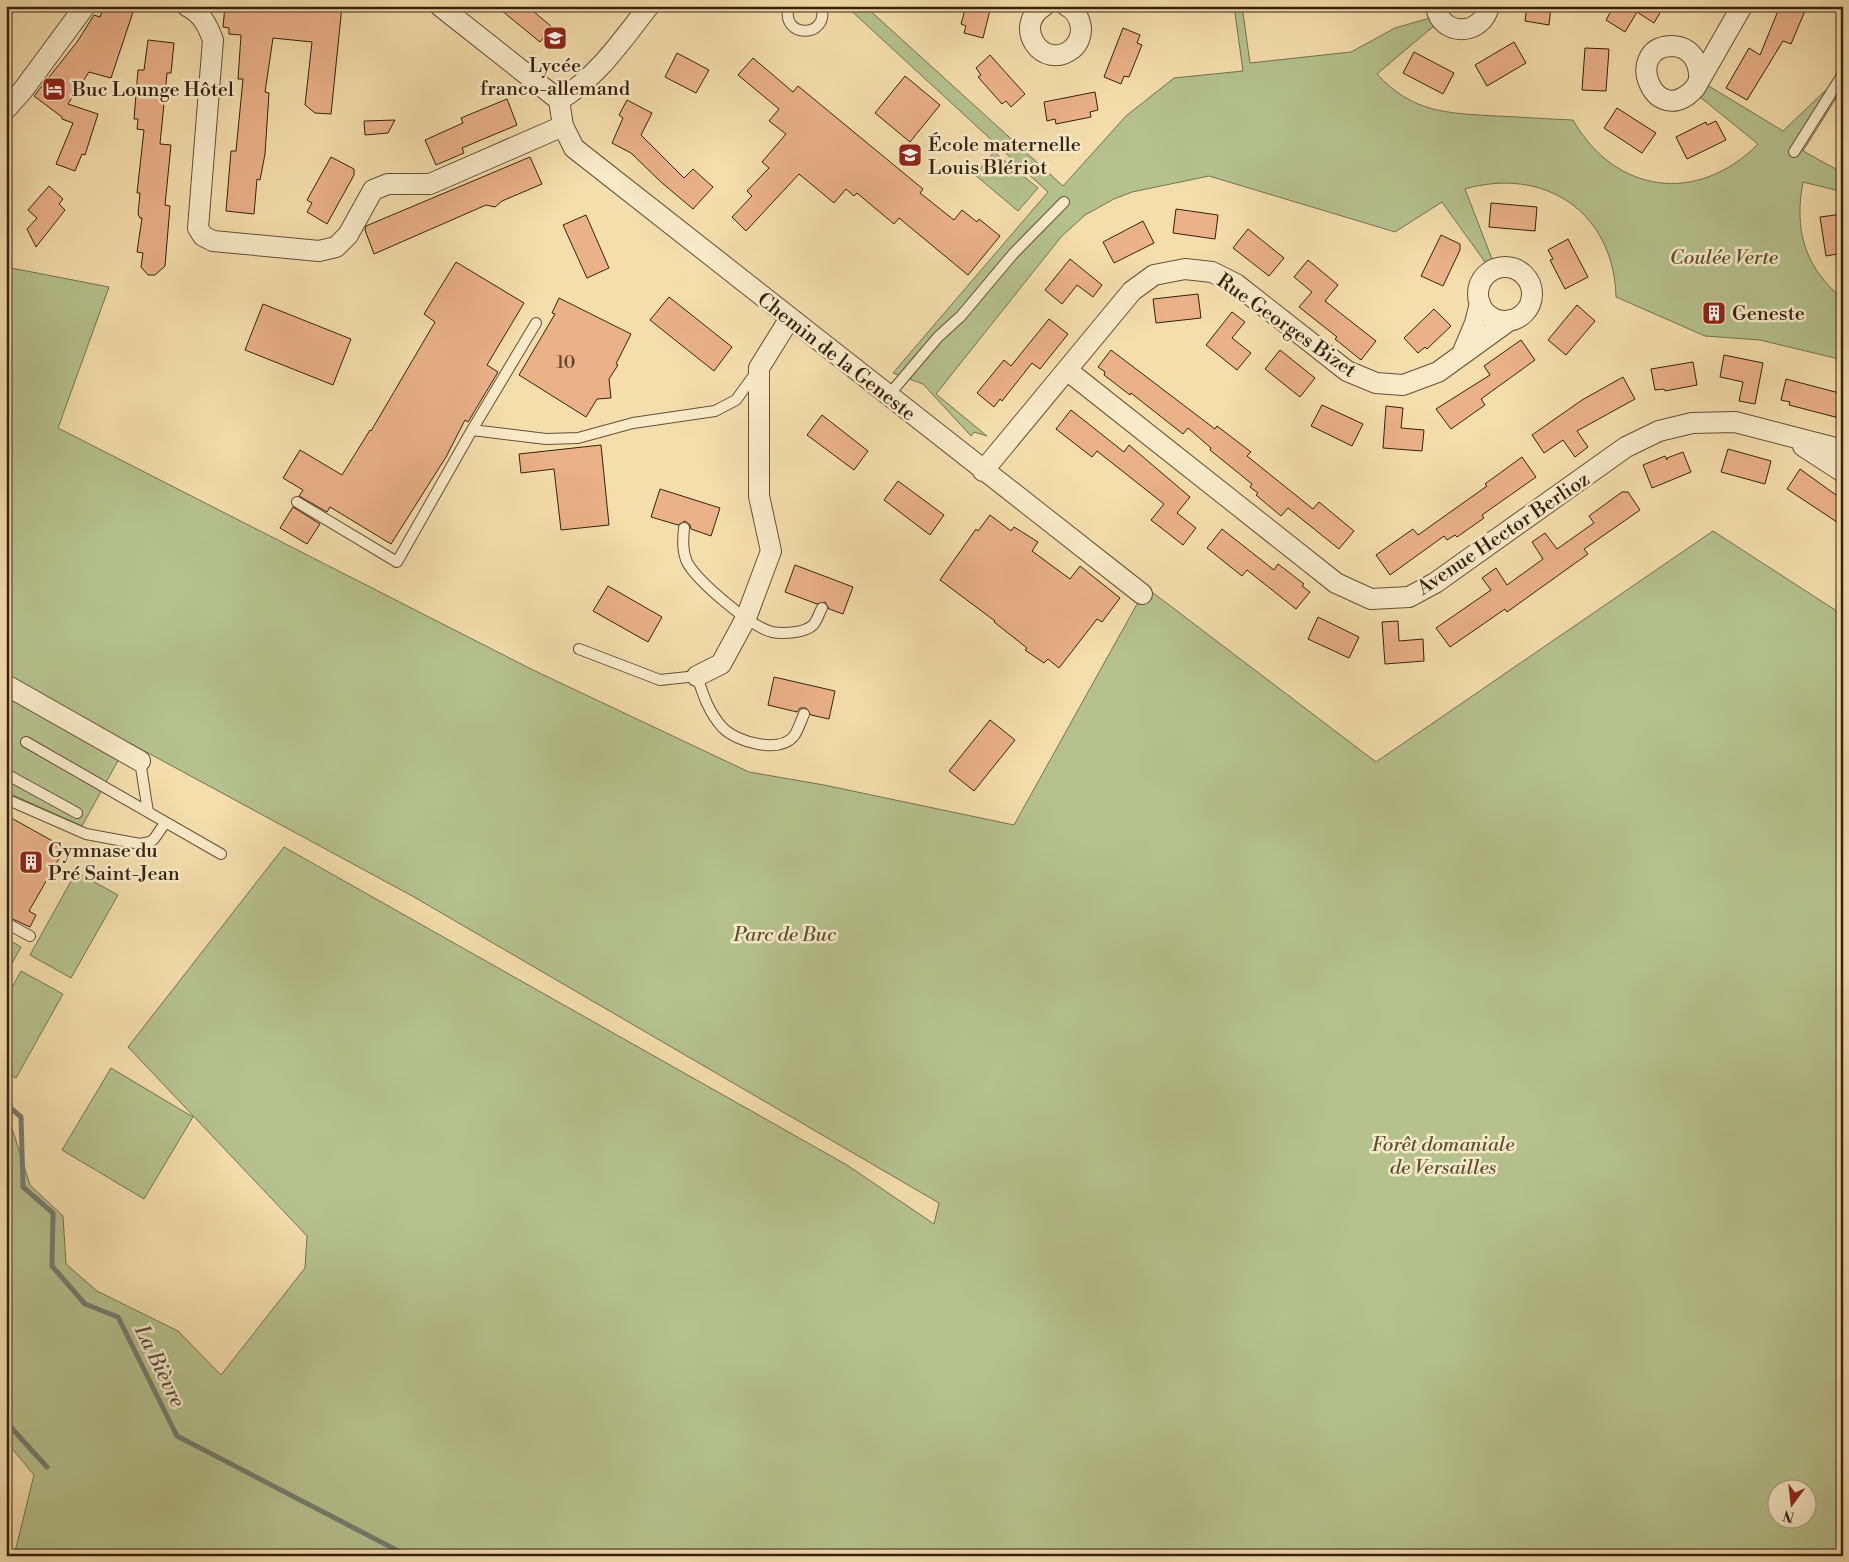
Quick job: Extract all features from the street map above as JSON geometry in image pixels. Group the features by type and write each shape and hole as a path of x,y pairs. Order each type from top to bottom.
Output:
{"street":[{"path":"6,109 23,90 85,6"},
{"path":"440,6 559,100 578,89 591,78 649,6"},
{"path":"1044,6 1034,16 1030,32 1036,46 1051,55 1068,52 1080,39 1080,22 1077,14 1067,6"},
{"path":"1436,6 1441,18 1447,25 1464,30 1480,23 1486,16 1489,6"},
{"path":"1698,80 1742,6"},
{"path":"196,8 207,24 213,40 198,228 203,236 213,241 319,251 336,247 348,235 373,190 388,184 430,184 564,126"},
{"name":"Chemin de la Geneste","path":"559,100 564,126 574,148 1142,594"},
{"name":"Rue Georges Bizet","path":"983,471 1068,371 1132,291 1154,275 1184,269 1212,272 1236,284 1347,371 1376,383 1403,386 1438,372 1525,311 1532,295 1527,279 1521,272 1505,267 1488,272 1479,286 1480,303 1475,323 1462,354"},
{"path":"1480,303 1488,315 1495,319 1510,320"},
{"path":"698,676 721,664 746,618 771,551 759,496 759,368 790,318"},
{"name":"Avenue Hector Berlioz","path":"1068,371 1336,583 1371,599 1409,597 1435,583 1626,447 1659,431 1692,423 1735,422 1843,450"},
{"name":"Avenue Hector Berlioz","path":"1791,438 1843,472"},
{"path":"6,685 140,762"}],"lane":[{"path":"789,6 790,23 794,27 805,31 820,24 821,6"},
{"path":"1794,152 1843,74"},
{"path":"888,396 938,337 961,316 1013,254 1064,202"},
{"path":"296,502 397,562 472,430 536,323"},
{"path":"472,430 546,439 578,438 633,423 715,411 736,400 759,368"},
{"path":"684,528 682,546 687,562 704,584 746,618 771,632 796,632 812,625 822,608"},
{"path":"579,649 660,680 698,676 704,701 724,729 750,744 778,746 794,736 804,714"},
{"path":"26,742 221,854"},
{"path":"140,762 148,812"},
{"path":"6,774 77,813"},
{"path":"6,799 86,834 140,844 150,842 165,823"},
{"path":"6,923 30,936"}],"green space":[{"name":"Coulée Verte","path":"846,6 865,6 1063,186 1126,116 1174,78 1243,71 1234,6 1242,6 1250,63 1351,52 1395,28 1430,18 1435,25 1377,74 1390,87 1417,104 1446,112 1573,120 1591,145 1611,164 1634,176 1659,183 1684,183 1710,176 1735,164 1758,144 1700,97 1707,85 1783,131 1827,89 1843,64 1843,87 1803,151 1843,173 1843,192 1803,182 1800,216 1801,231 1811,260 1819,274 1843,299 1843,360 1760,340 1705,336 1616,297 1612,267 1603,241 1588,219 1569,202 1547,191 1522,184 1494,184 1465,189 1492,259 1485,262 1442,202 1395,232 1209,176 1132,192 1114,199 1085,215 1061,237 936,394 987,436 974,432 971,436 923,384 893,373 1048,192"},
{"path":"994,152 1038,188 1018,211 975,175"},
{"path":"6,267 109,287 58,428 531,669 749,772 824,785 1014,825 1137,604 1152,592 1376,762 1713,531 1843,615 1843,1556 14,1556 34,1475 6,1441 6,1109 30,1185 63,1216 66,1264 97,1291 178,1331 221,1375 305,1268 307,1236 128,1047 284,847 847,1165 934,1224 939,1203 414,897 6,676"},
{"path":"6,694 120,757 82,826 6,792"},
{"path":"76,872 118,895 71,978 30,955"},
{"path":"6,938 21,947 6,974"},
{"path":"21,971 63,994 16,1078 6,1072 6,998"},
{"path":"111,1068 193,1117 144,1199 62,1150"}],"building":[{"path":"104,6 135,6 111,78 89,72 68,104 98,114 85,155 82,154 75,171 56,164 73,123 62,119 62,117 34,96 77,42 94,15 100,17"},
{"path":"225,6 342,6 331,114 315,113 305,105 312,42 273,38 265,92 269,93 265,154 260,180 257,179 254,214 226,211 231,151 236,151 243,79 238,79 241,35 229,34 229,28 223,27"},
{"path":"496,6 527,6 552,27 540,42"},
{"path":"966,6 991,6 983,38 964,33 966,26 961,24"},
{"path":"1527,6 1551,6 1549,25 1525,21"},
{"path":"1614,6 1664,6 1654,23 1637,12 1625,32 1606,20"},
{"path":"1780,6 1807,6 1791,44 1783,41 1747,100 1726,88 1749,48 1760,55"},
{"path":"1123,28 1140,35 1137,43 1142,45 1129,77 1124,76 1121,84 1104,77"},
{"path":"148,40 174,43 171,73 167,73 160,144 171,145 165,205 170,206 165,266 155,275 148,275 141,267 143,253 137,252 142,218 138,214 140,193 137,193 144,130 137,129 138,119 134,119 138,70 144,70"},
{"path":"1514,42 1526,63 1487,86 1475,65"},
{"path":"1585,48 1609,49 1606,91 1582,90"},
{"path":"1414,52 1454,73 1443,94 1403,73"},
{"path":"677,53 709,70 696,93 665,77"},
{"path":"990,55 1025,94 1011,107 1006,101 1002,104 978,77 981,75 976,68"},
{"path":"753,58 793,92 798,86 923,189 920,193 954,220 962,210 977,222 979,219 1000,236 968,275 899,218 894,224 857,193 854,196 846,189 834,203 799,174 746,231 732,217 752,196 747,191 769,168 762,162 786,134 769,121 779,109 738,75"},
{"path":"905,76 940,105 910,142 875,113"},
{"path":"1095,92 1098,110 1090,112 1091,117 1056,124 1055,119 1047,121 1044,102"},
{"path":"507,99 517,125 462,148 464,153 436,165 425,140 463,123 461,118"},
{"path":"627,100 652,113 641,135 684,178 693,169 713,187 693,209 631,153 612,143 623,118 619,115"},
{"path":"1617,108 1656,133 1642,153 1604,128"},
{"path":"395,120 388,133 365,135 364,121"},
{"path":"1716,121 1726,140 1687,159 1676,137 1706,122 1707,125"},
{"path":"331,157 354,169 354,175 327,224 307,212 312,203 307,200"},
{"path":"530,157 542,184 502,201 495,207 486,205 374,254 365,230 366,226"},
{"path":"49,186 63,199 59,204 65,210 36,247 27,229 37,218 28,210"},
{"path":"1491,203 1537,207 1535,231 1489,227"},
{"path":"1176,209 1218,215 1215,239 1173,233"},
{"path":"1843,214 1843,253 1826,256 1820,217"},
{"path":"586,215 609,268 587,278 563,225"},
{"path":"1143,221 1154,243 1114,263 1103,242"},
{"path":"1248,229 1284,258 1269,276 1233,248"},
{"path":"1441,235 1460,244 1460,250 1443,286 1421,276"},
{"path":"1568,239 1588,277 1565,289 1550,260 1553,259 1548,250"},
{"path":"1070,259 1102,285 1093,297 1077,285 1062,304 1045,290"},
{"path":"1308,260 1338,285 1325,301 1376,341 1361,360 1335,339 1337,337 1299,307 1312,292 1294,277"},
{"path":"456,262 524,303 487,365 498,372 468,422 465,420 446,457 391,544 330,507 327,512 299,496 303,490 283,478 300,450 342,475 371,431 435,322 424,314"},
{"path":"1198,294 1201,318 1156,323 1153,299"},
{"path":"669,297 732,347 714,371 650,320"},
{"path":"559,298 631,334 616,364 618,365 609,379 611,398 597,399 586,417 519,375 555,314 552,313"},
{"path":"263,304 351,339 333,385 245,350"},
{"path":"1577,305 1595,321 1566,355 1548,340"},
{"path":"1434,309 1451,326 1427,349 1425,347 1418,353 1404,338"},
{"path":"1232,312 1245,322 1232,338 1251,353 1237,370 1206,345"},
{"path":"1049,319 1068,334 1040,369 1032,363 1002,401 1000,399 994,407 977,393 1004,360 1011,366"},
{"path":"1521,340 1535,360 1481,399 1485,405 1451,429 1436,409 1490,375 1484,366"},
{"path":"1111,350 1215,429 1217,426 1251,452 1247,456 1313,509 1319,502 1354,531 1339,549 1288,508 1281,516 1256,495 1258,493 1250,487 1252,484 1210,450 1211,448 1188,428 1183,434 1131,393 1130,395 1104,375 1105,372 1098,367"},
{"path":"1280,350 1315,378 1300,397 1265,369"},
{"path":"1724,355 1763,363 1755,404 1739,401 1743,382 1720,377"},
{"path":"1693,362 1697,385 1665,391 1664,389 1655,390 1651,369"},
{"path":"1623,377 1635,399 1577,431 1588,447 1575,457 1563,440 1544,453 1532,435 1582,400"},
{"path":"1786,379 1843,394 1843,419 1789,405 1790,402 1781,400"},
{"path":"1322,405 1363,424 1352,446 1311,426"},
{"path":"1386,406 1403,408 1401,428 1424,430 1422,451 1383,448"},
{"path":"1071,410 1124,452 1129,445 1190,497 1177,513 1196,528 1183,545 1151,520 1164,504 1097,451 1092,457 1056,429"},
{"path":"822,415 868,451 854,470 807,435"},
{"path":"601,445 609,525 561,530 554,469 521,473 519,454"},
{"path":"1728,449 1771,461 1765,484 1721,472"},
{"path":"1683,452 1691,472 1652,488 1643,465 1665,456 1667,460 1667,458"},
{"path":"1522,457 1536,477 1482,515 1484,518 1457,537 1455,535 1447,540 1444,536 1390,575 1376,555 1413,529 1418,535 1487,486 1485,484"},
{"path":"1800,469 1843,500 1843,526 1787,489"},
{"path":"898,481 944,515 930,535 884,500"},
{"path":"660,489 720,508 711,536 691,529 690,525 685,521 678,525 651,517"},
{"path":"1622,492 1628,492 1640,510 1584,549 1588,554 1507,612 1505,609 1450,647 1436,628 1491,590 1482,578 1496,568 1507,585 1543,559 1532,542 1545,533 1557,549 1594,523 1589,516"},
{"path":"293,507 320,524 307,544 280,528"},
{"path":"990,515 1011,531 1014,527 1038,542 1032,551 1070,579 1080,566 1120,598 1102,622 1097,619 1059,668 1048,659 1044,663 1025,650 1027,648 995,621 940,580 976,529 978,531"},
{"path":"1222,529 1274,570 1278,564 1304,584 1302,586 1310,592 1296,609 1247,570 1242,576 1207,548"},
{"path":"795,565 853,587 843,614 829,609 825,602 817,604 785,592"},
{"path":"608,586 662,617 648,642 593,611"},
{"path":"1318,617 1359,637 1349,658 1308,639"},
{"path":"1398,621 1399,641 1423,639 1424,661 1385,664 1382,622"},
{"path":"774,677 835,691 829,719 811,715 806,708 800,708 797,712 768,705"},
{"path":"990,720 1015,740 974,791 949,771"},
{"name":"Gymnase du Pré Saint-Jean","path":"6,815 65,848 29,911 36,915 30,927 6,916"}],"waterway":[{"name":"La Bièvre","path":"6,1104 21,1117 23,1187 53,1213 52,1266 85,1304 118,1317 177,1436 408,1556"},
{"path":"6,1422 47,1467"}],"place":[{"name":"Lycée franco-allemand","path":"555,38"},
{"name":"Buc Lounge Hôtel","path":"54,89"},
{"name":"École maternelle Louis Blériot","path":"910,155"},
{"name":"Geneste","path":"1714,313"},
{"name":"Gymnase du Pré Saint-Jean","path":"31,862"}],"park label":[{"name":"Parc de Buc","path":"785,934"},
{"name":"Forêt domaniale de Versailles","path":"1443,1156"}]}
